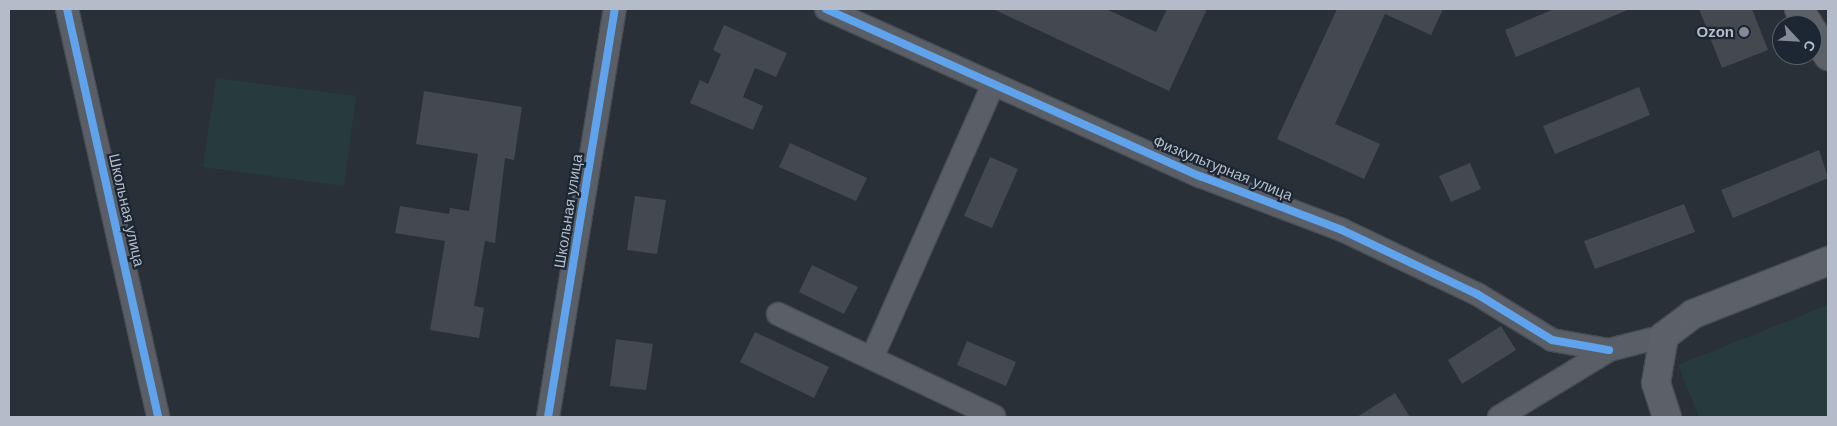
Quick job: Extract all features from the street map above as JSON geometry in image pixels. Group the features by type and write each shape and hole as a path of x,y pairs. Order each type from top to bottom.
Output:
{"main road":[{"path":"1667,417 1656,383 1664,336 1693,314 1828,262"}],"street":[{"name":"Школьная улица","path":"67,9 158,417"},
{"name":"Школьная улица","path":"548,417 615,9"},
{"name":"Физкультурная улица","path":"826,9 1200,176 1342,230 1477,294 1552,340 1609,350"},
{"path":"872,358 993,85"},
{"path":"778,314 994,416"},
{"path":"1499,417 1609,350 1664,336"}],"green space":[{"path":"216,78 356,96 344,186 203,167"},
{"path":"1828,305 1828,417 1699,417 1678,365"}],"building":[{"path":"993,9 1106,9 1156,32 1167,9 1207,9 1169,91"},
{"path":"1337,9 1443,9 1431,35 1385,14 1335,124 1380,144 1364,179 1277,139"},
{"path":"1554,9 1630,9 1516,57 1505,30"},
{"path":"1699,9 1752,9 1768,50 1722,68"},
{"path":"724,25 787,53 776,77 755,68 743,97 763,106 753,130 690,103 700,80 708,84 721,54 713,50"},
{"path":"1639,87 1650,115 1555,154 1543,126"},
{"path":"424,91 522,107 514,160 505,158 495,243 485,241 474,306 484,308 479,338 430,330 445,241 395,233 400,206 449,214 450,208 469,211 478,154 416,144"},
{"path":"790,143 867,178 856,201 779,167"},
{"path":"1819,150 1828,178 1733,218 1721,190"},
{"path":"990,157 1018,169 992,228 964,216"},
{"path":"1470,163 1481,189 1451,202 1439,176"},
{"path":"635,196 666,200 657,254 627,250"},
{"path":"1684,204 1695,232 1595,269 1584,241"},
{"path":"812,265 858,287 844,314 799,292"},
{"path":"1501,326 1516,350 1462,384 1448,360"},
{"path":"755,332 829,367 814,398 740,362"},
{"path":"616,339 653,344 646,390 610,386"},
{"path":"967,341 1016,362 1006,386 957,365"},
{"path":"1395,393 1410,417 1357,417"}],"cycle path":[{"path":"67,9 158,417"},
{"path":"548,417 615,9"},
{"path":"826,9 1200,176 1342,230 1477,294 1552,340 1609,350"}],"place":[{"name":"Ozon","path":"1744,32"}]}
